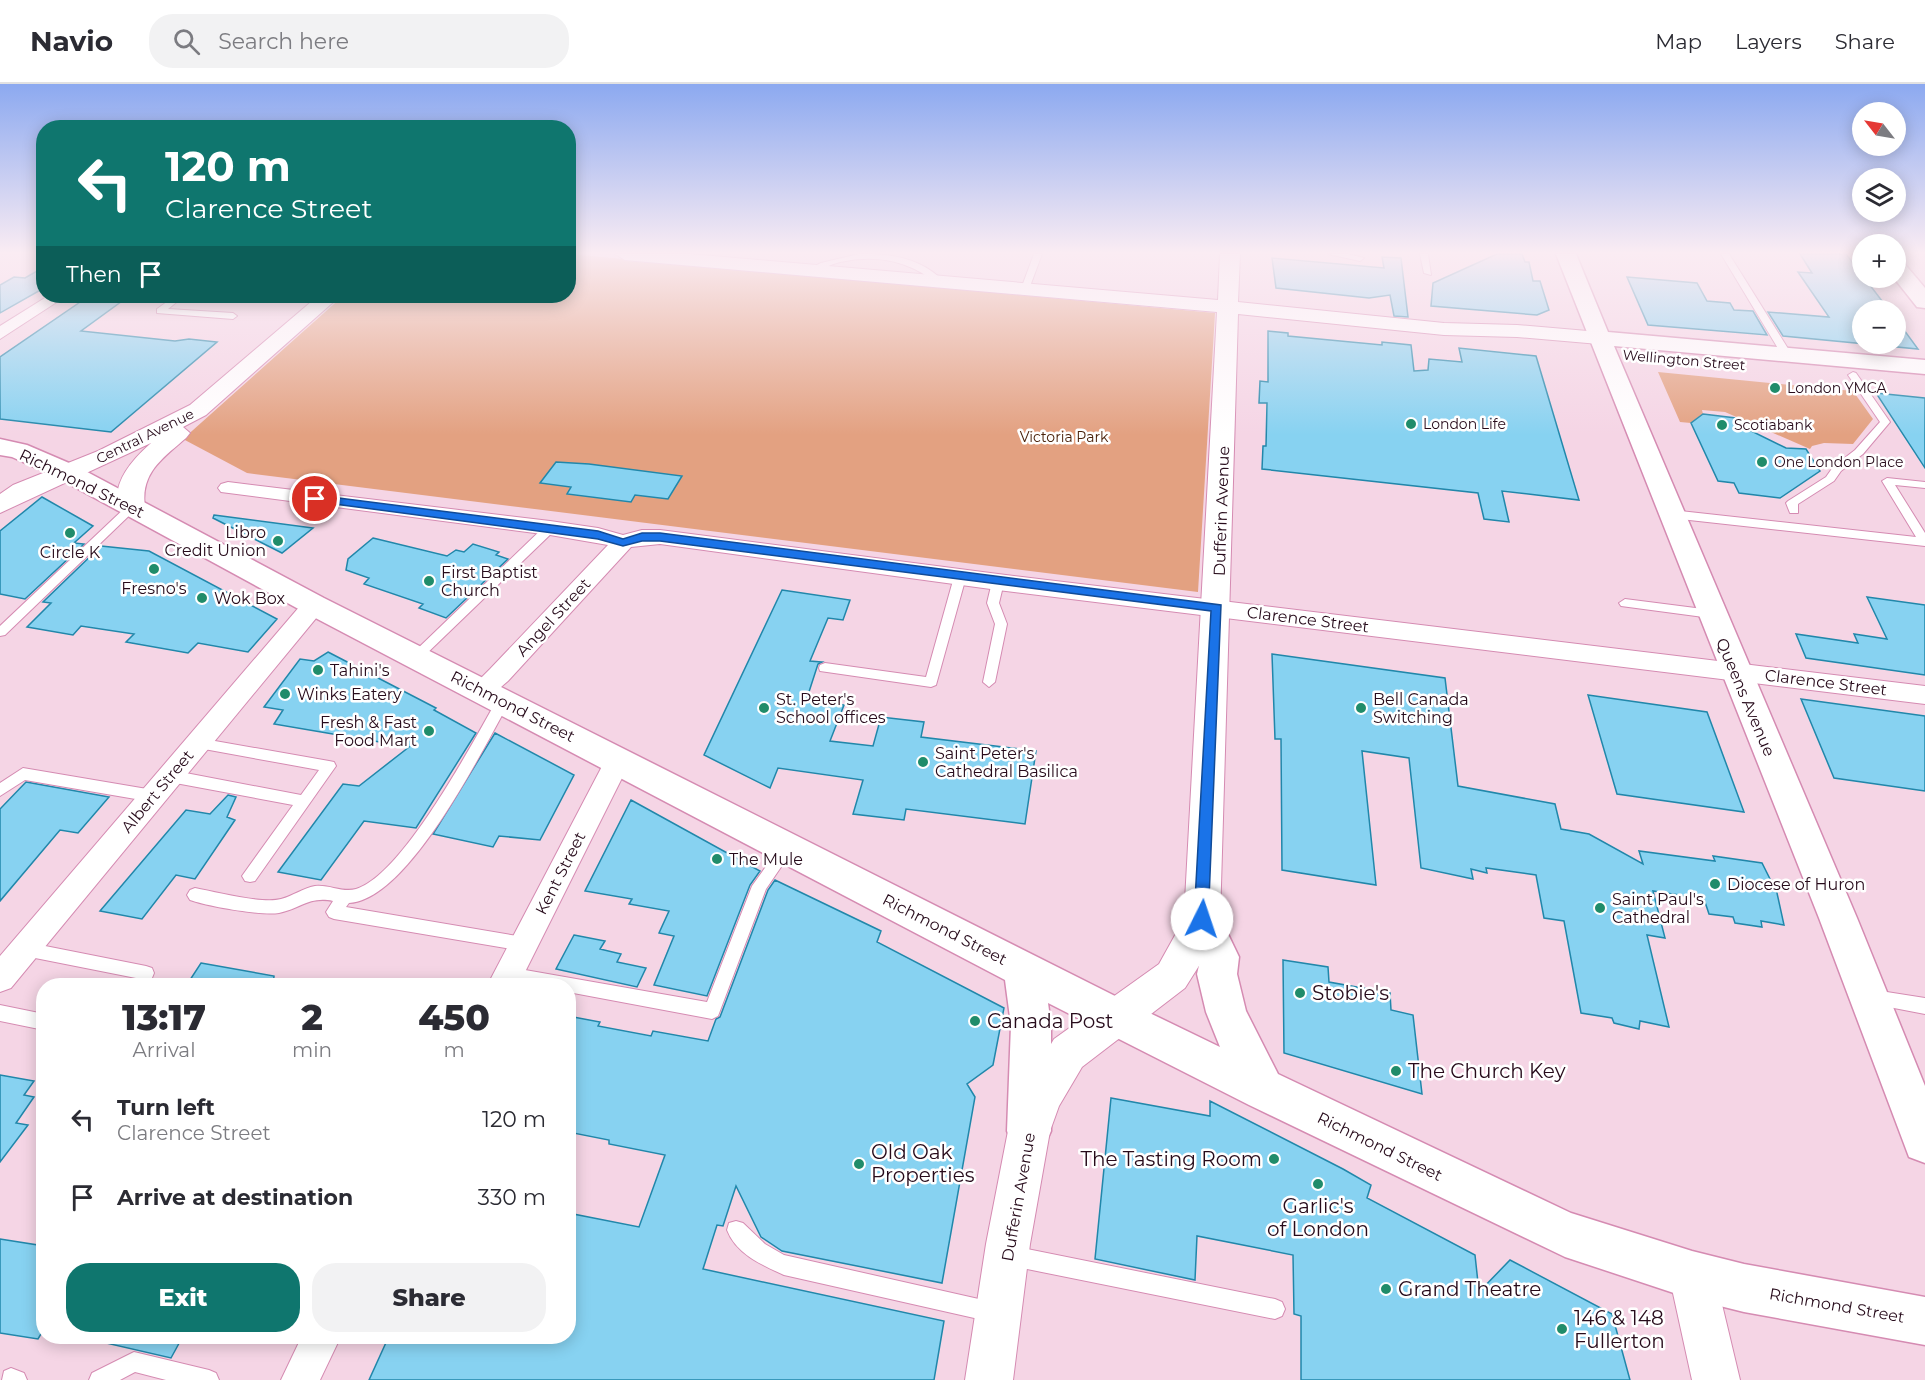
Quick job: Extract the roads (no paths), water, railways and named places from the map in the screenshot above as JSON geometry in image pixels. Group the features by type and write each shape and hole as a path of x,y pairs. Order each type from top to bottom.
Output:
{"main road":[{"name":"Queens Avenue","path":"1590,314 1734,671 1872,998 1924,1134"},
{"name":"Wellington Street","path":"1602,345 1787,355 1925,367"},
{"name":"Wellington Street","path":"1602,345 1925,382"},
{"name":"Richmond Street","path":"0,447 18,450 67,472 314,604 1115,1017 1565,1234 1692,1275 1744,1288 1925,1321"},
{"path":"1202,919 1220,957 1218,974 1226,1012 1243,1052 1264,1090"},
{"path":"1023,970 1031,1025 1029,1131"}],"street":[{"path":"0,334 30,314"},
{"name":"Central Avenue","path":"0,505 22,491 132,444 198,410 309,314"},
{"name":"Dufferin Avenue","path":"989,1380 1007,1255 1029,1131 1043,1095 1068,1053 1172,976 1189,949 1202,919 1229,314"},
{"name":"Wellington Street","path":"1295,314 1444,329 1518,344 1602,345"},
{"path":"132,507 128,494 131,479 198,410"},
{"name":"Clarence Street","path":"228,488 550,528 598,535 623,542 642,537 660,537 998,582 1925,695"},
{"name":"Angel Street","path":"492,695 499,675 623,542"},
{"name":"Albert Street","path":"0,978 314,604"},
{"name":"Kent Street","path":"506,978 618,760"},
{"path":"1692,1275 1716,1380"},
{"path":"300,1380 318,1344"}],"lane":[{"path":"211,314 233,316"},
{"path":"1762,314 1787,355"},
{"path":"1794,511 1792,503 1830,479 1837,469 1859,452 1886,422 1853,375"},
{"path":"1925,485 1887,481 1925,542"},
{"path":"0,632 132,507"},
{"path":"1671,514 1925,542"},
{"path":"416,657 550,528"},
{"path":"825,668 931,682 960,577"},
{"path":"989,682 1001,624 993,603 998,582"},
{"path":"1625,603 1711,614"},
{"path":"195,895 279,907 297,897 318,892 344,898 361,895 398,866 423,834 492,695"},
{"path":"198,743 329,766 250,876"},
{"path":"0,790 23,774 304,801"},
{"path":"576,991 712,1011 760,886 787,848"},
{"path":"344,898 334,912 523,944"},
{"path":"25,949 146,973"},
{"path":"1872,998 1925,1006"},
{"path":"0,1013 36,1020"},
{"path":"736,1230 748,1245 764,1257 784,1265 999,1314"},
{"path":"1007,1255 1275,1309"},
{"path":"99,1380 134,1362 208,1380"}],"place":[{"name":"London YMCA","path":"1775,388"},
{"name":"London Life","path":"1411,424"},
{"name":"Scotiabank","path":"1722,425"},
{"name":"One London Place","path":"1762,462"},
{"name":"Circle K","path":"70,533"},
{"name":"Libro Credit Union","path":"278,541"},
{"name":"Fresno's","path":"154,569"},
{"name":"First Baptist Church","path":"429,581"},
{"name":"Wok Box","path":"202,598"},
{"name":"Tahini's","path":"318,670"},
{"name":"Winks Eatery","path":"285,694"},
{"name":"St. Peter's School offices","path":"764,708"},
{"name":"Bell Canada Switching","path":"1361,708"},
{"name":"Fresh & Fast Food Mart","path":"429,731"},
{"name":"Saint Peter's Cathedral Basilica","path":"923,762"},
{"name":"The Mule","path":"717,859"},
{"name":"Diocese of Huron","path":"1715,884"},
{"name":"Saint Paul's Cathedral","path":"1600,908"},
{"name":"Stobie's","path":"1300,993"},
{"name":"Canada Post","path":"975,1021"},
{"name":"The Church Key","path":"1396,1071"},
{"name":"The Tasting Room","path":"1274,1159"},
{"name":"Old Oak Properties","path":"859,1164"},
{"name":"Garlic's of London","path":"1318,1184"},
{"name":"Grand Theatre","path":"1386,1289"},
{"name":"146 & 148 Fullerton","path":"1562,1329"}],"park label":[{"name":"Victoria Park","path":"1064,437"}]}
